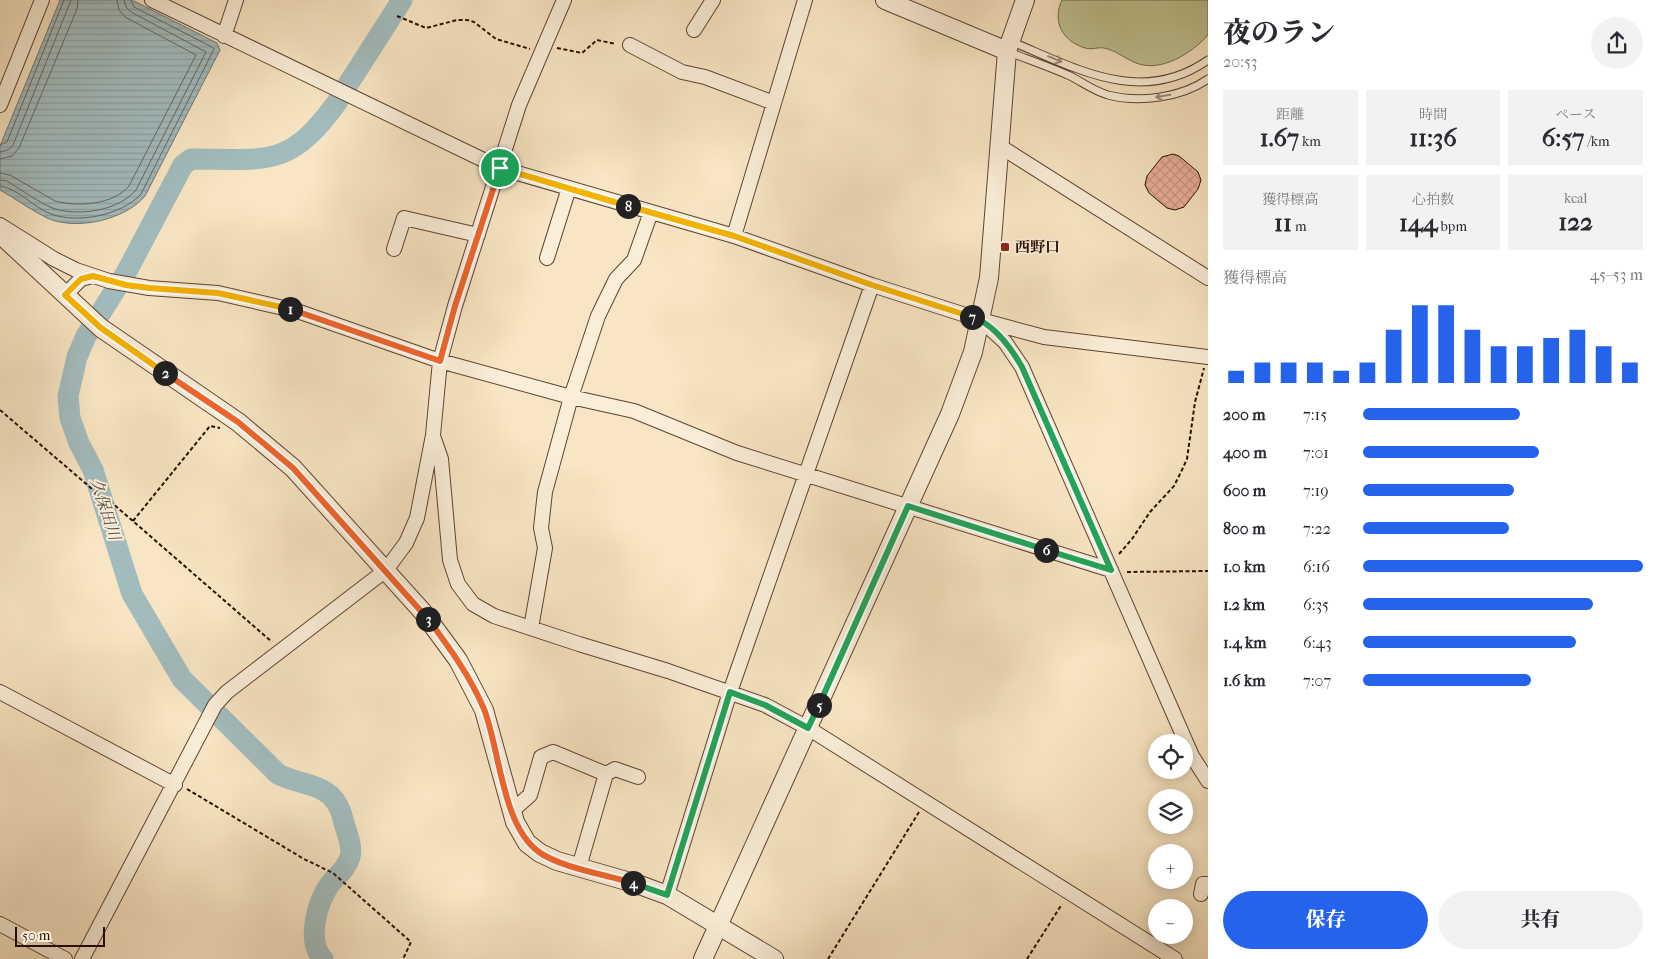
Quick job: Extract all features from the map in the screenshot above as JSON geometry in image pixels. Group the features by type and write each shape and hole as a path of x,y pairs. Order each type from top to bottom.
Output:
{"street":[{"path":"0,105 42,0"},
{"path":"152,0 500,168 734,236 872,285 981,320 1044,337 1208,357"},
{"path":"224,36 236,0"},
{"path":"82,959 176,784 212,711 227,692 386,570 406,543 417,518 433,435 440,361 455,306 519,105 564,0"},
{"path":"694,30 714,0"},
{"path":"734,236 805,0"},
{"path":"886,0 1008,46"},
{"path":"703,959 963,383 981,320 989,278 1008,46 1025,0"},
{"path":"630,45 682,72 705,77 774,104"},
{"path":"1001,147 1208,278"},
{"path":"547,258 569,188"},
{"path":"531,628 545,548 541,528 545,492 572,397 598,316 616,279 634,260 651,212"},
{"path":"394,249 404,218 478,235"},
{"path":"0,225 54,259 109,281 126,285 218,293 297,311 440,361 572,397 634,411 736,452 1110,569"},
{"path":"0,234 95,323 238,422 293,468 422,611 458,660 484,710 515,822 528,843 540,853 667,895 774,959"},
{"path":"65,295 81,279 93,276"},
{"path":"667,895 730,692 872,285"},
{"path":"981,320 1005,342 1022,367 1192,756 1208,781"},
{"path":"433,435 441,459 450,560 458,584 473,604 494,616 765,705 808,728 1175,959"},
{"path":"0,692 176,784"},
{"path":"512,812 530,795 541,757 553,752 606,774"},
{"path":"579,867 606,774 615,769 638,776"},
{"path":"0,924 65,959"}],"lane":[{"path":"1008,46 1095,76 1124,82 1152,82 1180,76 1208,60"},
{"path":"1008,46 1108,95 1123,97 1170,95 1186,91 1208,79"}],"path":[{"path":"397,16 426,28 441,23 467,20 474,22 496,39 544,49 582,54 597,40 630,45"},
{"path":"1110,569 1150,512 1174,486 1181,472 1187,459 1195,402 1208,357"},
{"path":"0,410 98,494 133,521 282,650"},
{"path":"133,521 210,426 232,429 238,422"},
{"path":"1110,569 1208,571"},
{"path":"176,784 304,859 333,872 344,884 411,942 404,959"},
{"path":"828,959 926,802"},
{"path":"1027,959 1070,892"}],"green space":[{"path":"1062,0 1208,0 1208,35 1185,54 1166,63 1146,65 1136,63 1108,49 1087,49 1070,40 1061,29 1059,23 1058,15"}],"water":[{"path":"60,0 132,0 217,43 220,50 145,196 125,211 99,221 85,223 59,222 35,212 0,190 0,146"}],"building":[{"path":"1173,154 1179,156 1198,172 1201,180 1198,189 1184,207 1175,210 1167,208 1149,193 1145,185 1147,176 1162,157"}],"waterway":[{"name":"久保田川","path":"347,86 402,0"},
{"name":"久保田川","path":"323,959 315,942 315,921 325,892 342,872 351,853 340,809 334,799 319,788 278,774 182,679 132,594 93,470 79,443 70,418 68,396 77,357 86,336 126,273 183,165 191,159 240,160 275,156 305,139 321,123 338,101"}],"place":[{"name":"西野口","path":"1005,247"}],"route":[{"path":"500,168 734,236 872,285 981,320 1005,342 1022,367 1111,570 908,506 808,728 765,705 730,692 667,895 637,884 557,861 540,853 528,843 515,822 484,710 458,660 422,611 293,468 238,422 101,328 65,295 81,279 93,276 126,285 218,293 297,311 440,361 455,306 500,168"}]}
